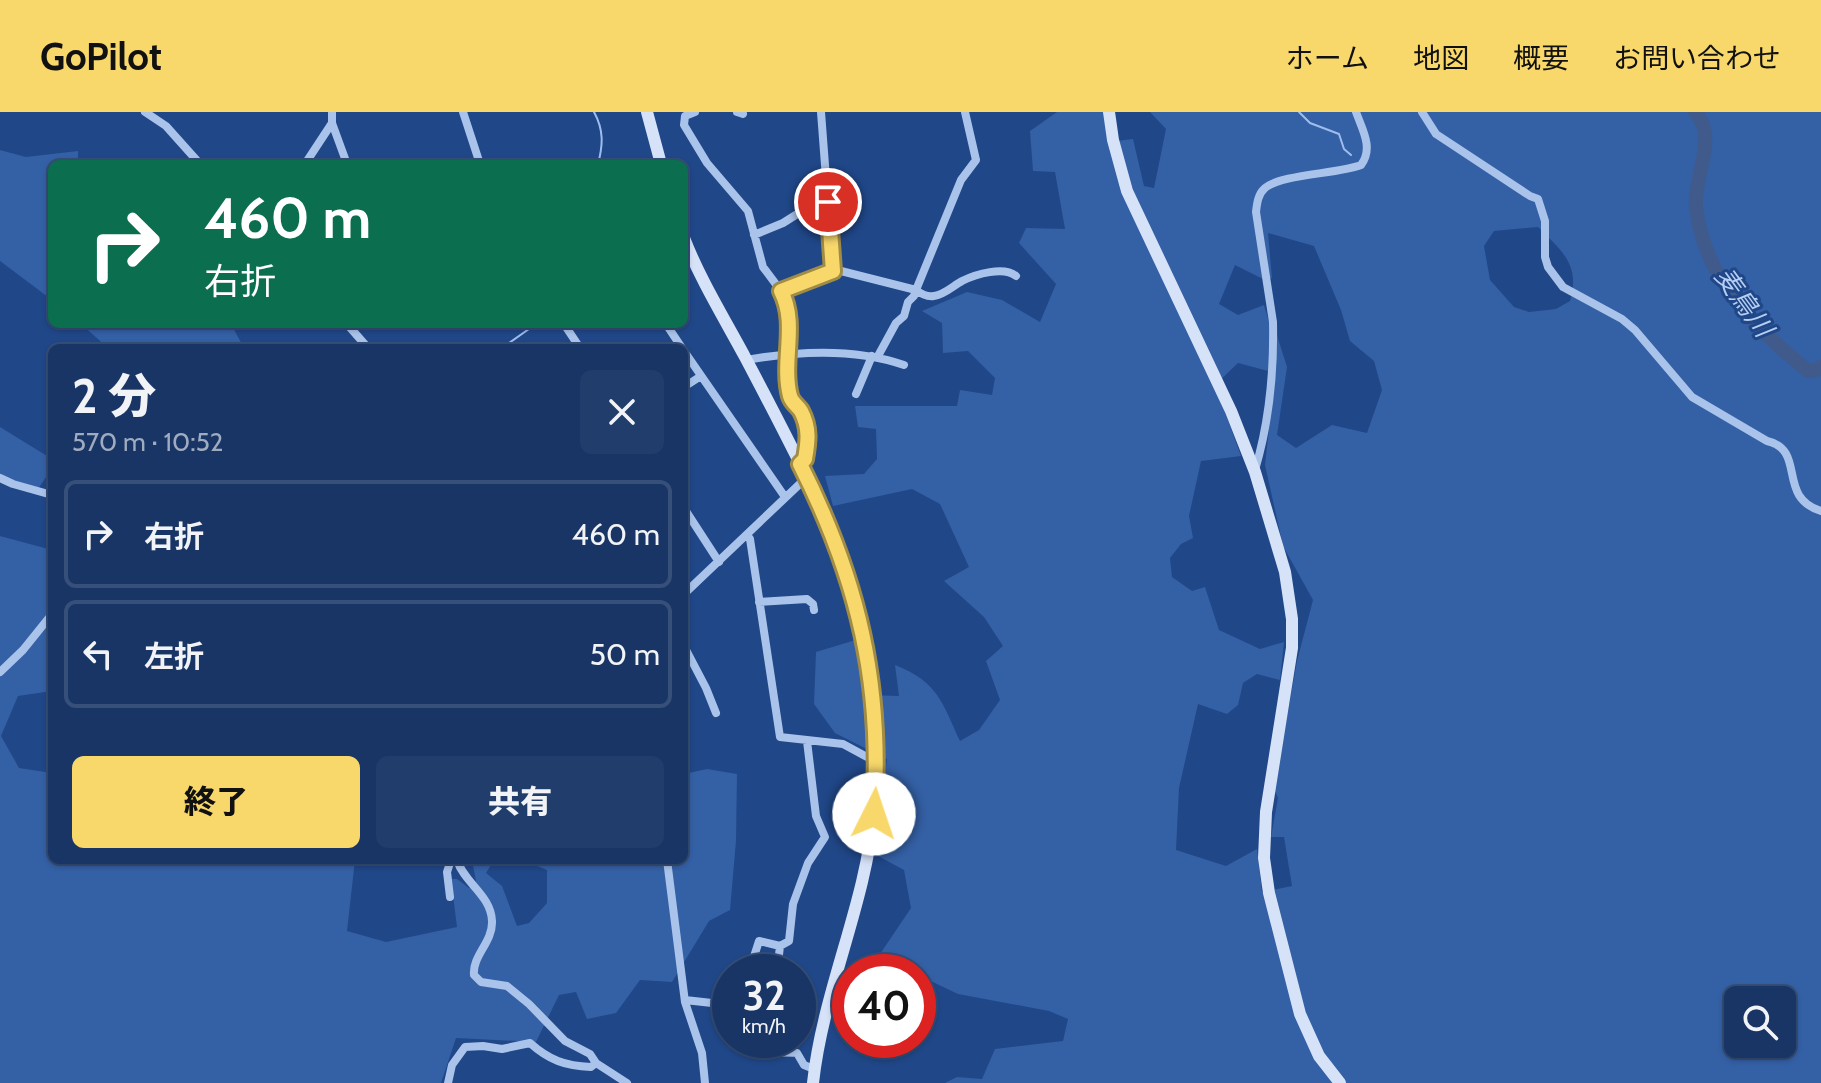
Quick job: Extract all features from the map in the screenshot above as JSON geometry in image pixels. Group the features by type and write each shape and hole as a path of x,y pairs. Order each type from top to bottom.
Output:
{"street":[{"path":"145,112 166,126 196,160"},
{"path":"332,112 332,123 346,160"},
{"path":"463,112 479,160"},
{"path":"647,112 660,160"},
{"path":"695,112 685,116 684,125 707,163 748,211 765,273 781,291 789,319 787,353 790,397 800,409 808,428 805,459 800,464"},
{"path":"821,112 833,271"},
{"path":"856,394 875,356 904,316 961,180 976,160 965,112"},
{"path":"1109,112 1119,167 1132,205 1204,351 1255,472 1285,572 1292,619 1290,670 1265,824 1264,858 1269,893 1300,1014 1319,1056 1340,1083"},
{"path":"1255,472 1262,448 1274,340 1256,212 1258,198 1263,190 1277,183 1361,165 1367,146 1356,112"},
{"path":"1422,112 1436,134 1538,199 1545,221 1545,257 1548,267 1563,287 1622,319 1635,330 1692,397 1767,441 1779,444 1789,454 1796,490 1821,511"},
{"path":"308,160 332,123"},
{"path":"754,235 828,202"},
{"path":"688,246 833,533 862,623 870,673 876,757 869,850 823,1019 813,1083"},
{"path":"781,291 833,271 931,296 938,296 961,281 980,275 1005,270 1016,276"},
{"path":"350,328 364,344"},
{"path":"746,360 787,353 875,356 904,365"},
{"path":"688,357 785,497"},
{"path":"688,384 701,376"},
{"path":"0,478 48,494"},
{"path":"688,590 806,478"},
{"path":"688,514 719,562"},
{"path":"747,535 780,737 843,744 867,757 876,757"},
{"path":"759,602 807,599 814,610"},
{"path":"0,672 48,619"},
{"path":"688,654 716,713"},
{"path":"755,954 759,941 780,946 789,941 793,904 808,863 825,837 816,816 807,741"},
{"path":"450,897 447,872 452,864"},
{"path":"456,864 483,897 492,922 489,940 475,964 474,975 481,982 507,986 565,1041 590,1054 596,1063 627,1083"},
{"path":"668,864 685,1000 702,1053 705,1083"},
{"path":"779,954 780,946"},
{"path":"685,1000 712,1003"},
{"path":"448,1083 452,1065 465,1047 502,1049 530,1043 545,1056 563,1064 591,1067 596,1063"},
{"path":"800,1058 804,1065 814,1069"}],"shaded area":[{"path":"1057,112 1104,112 1109,142 1133,139 1144,186 1154,188 1166,129 1150,112 1821,112 1821,1083 945,1083 957,1077 982,1079 995,1049 1063,1041 1068,1019 1049,1011 958,994 936,984 936,954 880,954 911,908 904,870 876,855 887,759 835,733 814,704 816,652 859,639 868,695 899,696 895,665 909,672 930,686 937,695 960,741 979,730 1000,700 986,661 1003,646 984,617 944,581 969,567 940,504 912,489 833,506 825,476 864,474 877,459 876,429 858,427 855,406 957,406 960,390 992,395 995,378 968,351 943,353 942,323 922,311 967,292 1002,300 1040,322 1056,284 1019,243 1026,228 1065,229 1055,172 1033,171 1030,131","holes":["1538,227 1554,243 1571,268 1573,288 1570,301 1556,309 1529,312 1514,307 1490,280 1484,246 1494,231","1268,233 1314,246 1341,310 1350,341 1374,361 1382,390 1367,433 1332,425 1296,448 1277,435 1287,367 1276,332 1275,375 1265,465 1283,546 1313,600 1297,661 1274,789 1278,798 1271,837 1284,837 1292,886 1262,892 1257,849 1226,866 1176,850 1179,788 1198,704 1227,714 1238,705 1243,683 1257,674 1280,680 1284,642 1260,649 1219,630 1205,587 1192,591 1172,577 1170,558 1181,544 1193,538 1189,516 1201,461 1241,456 1215,385 1238,363 1268,371 1271,328 1264,305 1238,315 1219,304 1235,265 1265,280 1272,278"]},
{"path":"0,150 26,157 78,151 78,160 48,160 48,297 0,261"},
{"path":"86,328 233,328 242,344 104,344"},
{"path":"0,427 48,457 48,474 38,489 0,475"},
{"path":"0,536 48,549 48,692 18,696 1,736 19,768 48,772 48,864 355,864 347,931 386,942 457,927 451,879 457,879 469,888 476,881 473,864 492,864 486,873 502,886 517,926 529,923 547,903 547,870 533,864 688,864 688,773 707,769 737,774 736,841 730,910 709,921 672,982 640,980 616,1013 587,1019 576,992 559,995 536,1042 456,1038 441,1083 0,1083"}],"waterway":[{"path":"594,112 602,138 599,160"},
{"path":"1299,112 1310,123 1339,134 1344,149 1351,155"},
{"name":"麦鳥川","path":"1695,112 1705,133 1696,207 1709,257 1735,300 1769,337 1808,371 1821,367"},
{"path":"508,344 530,328"}],"route":[{"path":"828,202 833,271 781,291 789,319 790,397 800,409 808,428 805,459 800,464 833,533 862,623 876,734 874,814"}]}
